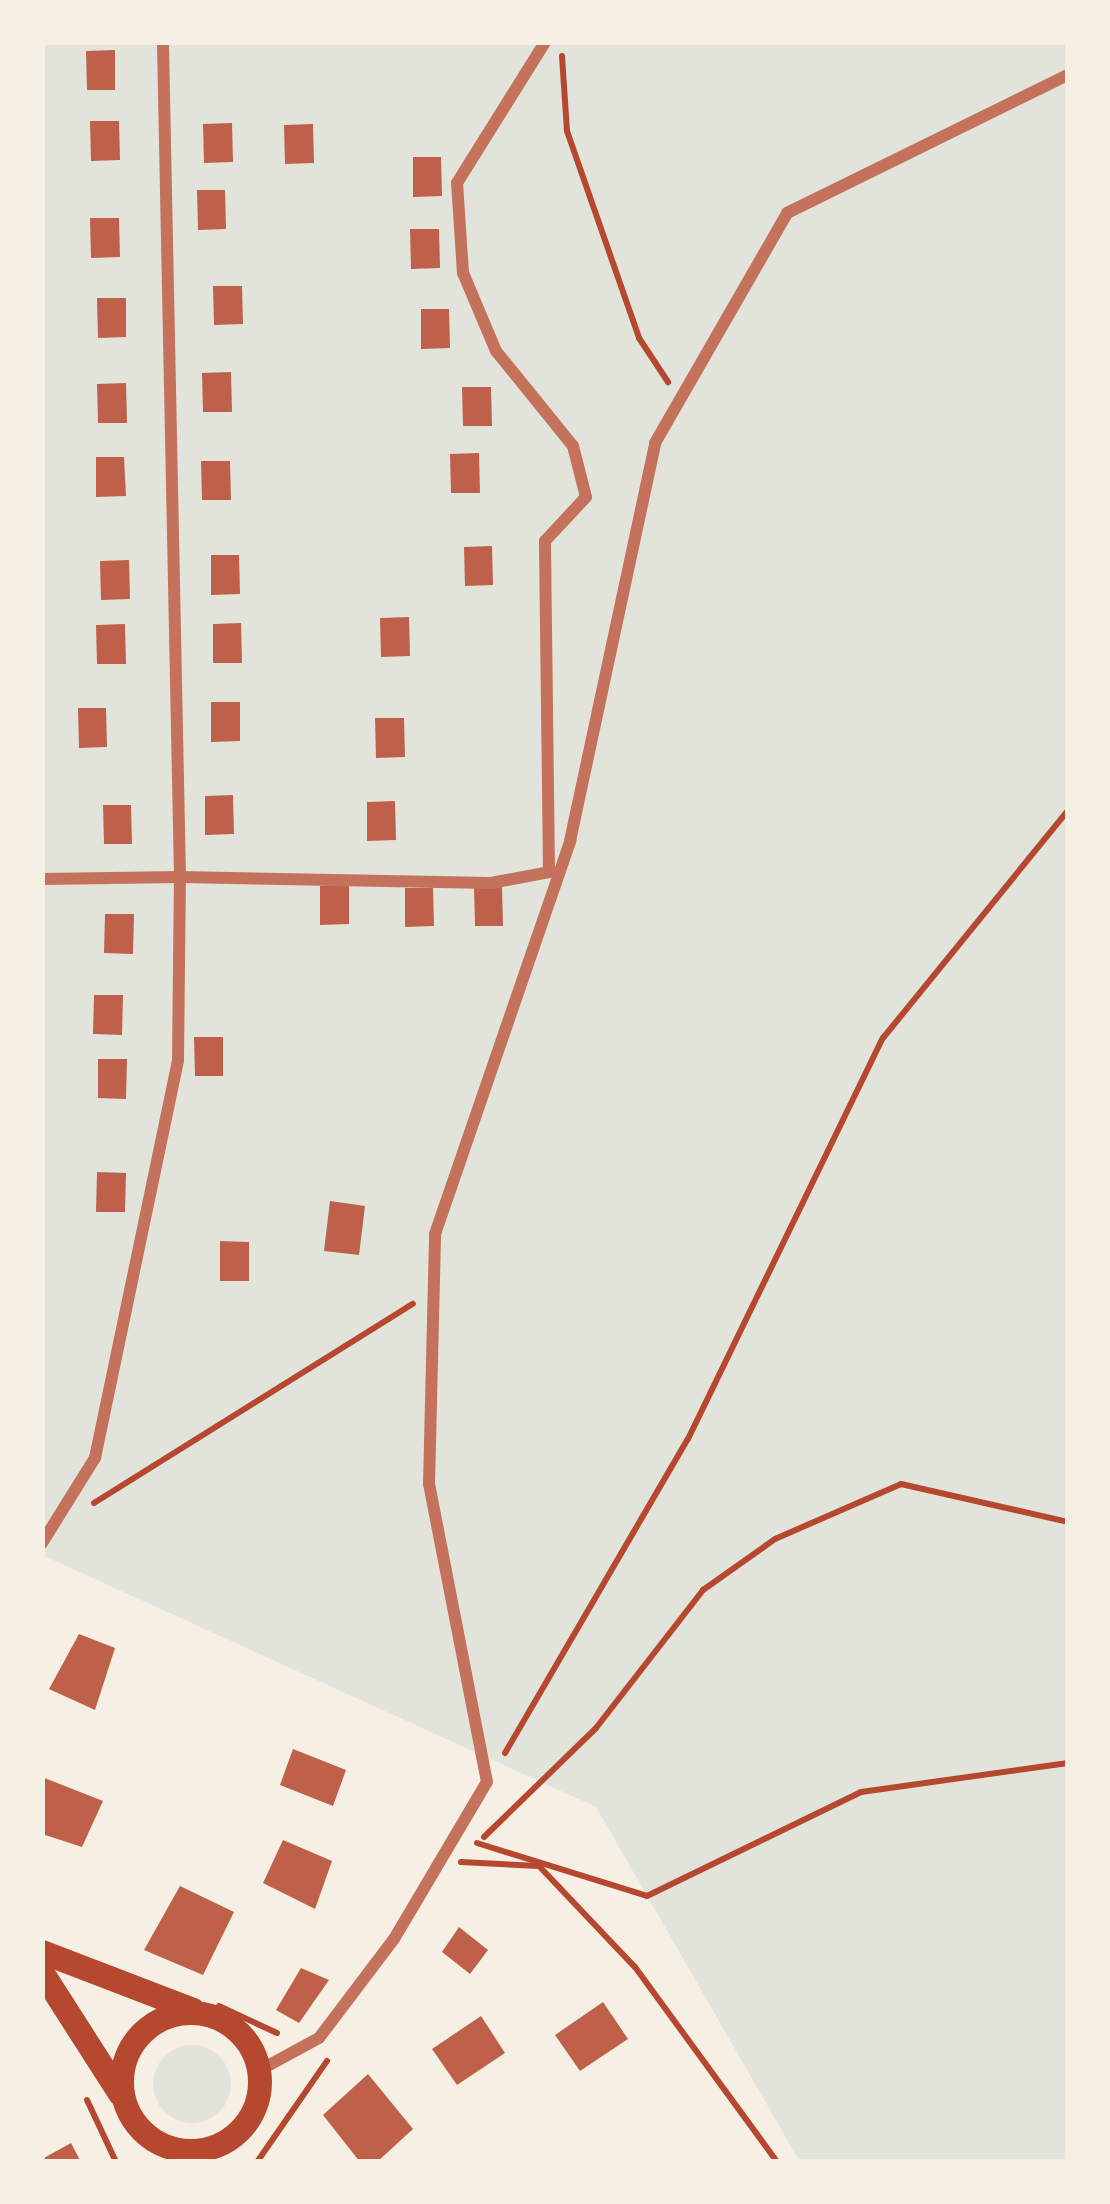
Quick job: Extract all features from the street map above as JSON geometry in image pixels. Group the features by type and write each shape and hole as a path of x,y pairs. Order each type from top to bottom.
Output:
{"main road":[{"path":"42,1952 201,2013 245,2039 260,2070 242,2131 224,2162"},
{"path":"42,1972 146,2135 178,2151 213,2149 242,2131"},
{"path":"151,2162 126,2107 122,2075 142,2033 201,2013"}],"street":[{"path":"42,1543 94,1458 178,1061 180,878 163,42"},
{"path":"42,879 491,883 549,872 545,541 586,497 573,446 496,351 463,273 457,183 545,42"},
{"path":"260,2070 319,2038 440,1861 487,1782 429,1484 435,1234 570,841 630,530 680,400 787,213 1068,75"}],"path":[{"path":"561,42 567,131 639,338 680,400"},
{"path":"487,1782 688,1439 883,1038 1068,810"},
{"path":"51,1528 373,1338 434,1286"},
{"path":"450,1882 478,1841 596,1728 703,1590 775,1539 902,1484 1068,1522"},
{"path":"478,1841 647,1896 861,1792 1068,1763"},
{"path":"440,1861 538,1865 635,1967 777,2162"},
{"path":"257,2162 330,2057"}],"shaded area":[{"path":"42,42 1068,42 1068,2162 800,2162 596,1807 42,1555"},
{"path":"192,2045 220,2056 231,2084 220,2112 192,2123 164,2112 153,2084 164,2056"}],"building":[{"path":"115,50 115,90 87,90 86,51"},
{"path":"90,121 119,121 120,160 91,161"},
{"path":"232,123 233,162 204,163 203,124"},
{"path":"313,124 314,163 285,164 284,125"},
{"path":"413,157 441,157 442,196 413,197"},
{"path":"197,190 225,190 226,229 198,230"},
{"path":"90,218 119,218 120,257 91,258"},
{"path":"410,229 439,229 440,268 411,269"},
{"path":"213,286 242,286 243,324 214,325"},
{"path":"97,298 126,298 126,337 98,338"},
{"path":"421,309 449,309 450,348 421,349"},
{"path":"231,372 232,412 203,412 202,373"},
{"path":"126,383 127,423 98,423 97,384"},
{"path":"462,387 491,387 492,426 463,426"},
{"path":"479,453 480,493 451,493 450,454"},
{"path":"96,457 124,457 126,496 96,497"},
{"path":"201,461 230,461 231,500 202,500"},
{"path":"492,546 493,585 465,586 464,547"},
{"path":"211,555 239,555 240,594 211,595"},
{"path":"129,560 130,599 101,600 100,561"},
{"path":"409,617 410,656 381,657 380,618"},
{"path":"241,623 242,663 213,663 213,624"},
{"path":"125,624 126,664 97,664 96,625"},
{"path":"211,702 240,702 240,741 211,742"},
{"path":"78,708 106,708 107,747 79,748"},
{"path":"375,718 404,718 405,757 376,758"},
{"path":"233,795 234,834 205,835 205,796"},
{"path":"395,801 396,840 367,841 367,802"},
{"path":"103,805 131,805 132,844 104,844"},
{"path":"349,885 349,924 320,925 320,886"},
{"path":"474,887 502,887 503,926 475,926"},
{"path":"405,888 433,888 434,926 405,927"},
{"path":"105,914 134,914 133,954 104,953"},
{"path":"94,995 123,995 122,1035 93,1034"},
{"path":"194,1037 223,1037 223,1076 195,1076"},
{"path":"98,1059 127,1059 126,1099 98,1098"},
{"path":"97,1172 126,1173 125,1212 96,1212"},
{"path":"330,1201 365,1206 359,1255 324,1251"},
{"path":"220,1241 249,1242 249,1281 220,1281"},
{"path":"79,1634 115,1648 95,1710 49,1689"},
{"path":"293,1749 346,1770 333,1806 280,1785"},
{"path":"42,1777 103,1801 82,1847 42,1834"},
{"path":"283,1840 332,1861 315,1909 263,1883"},
{"path":"180,1886 234,1912 203,1975 144,1950"},
{"path":"459,1927 488,1950 470,1974 442,1952"},
{"path":"301,1968 329,1980 299,2023 276,2010"},
{"path":"603,2002 628,2039 580,2071 555,2035"},
{"path":"481,2016 505,2053 457,2085 432,2049"},
{"path":"368,2074 413,2129 377,2162 360,2162 323,2115"},
{"path":"71,2143 81,2162 42,2162 42,2159"}]}
